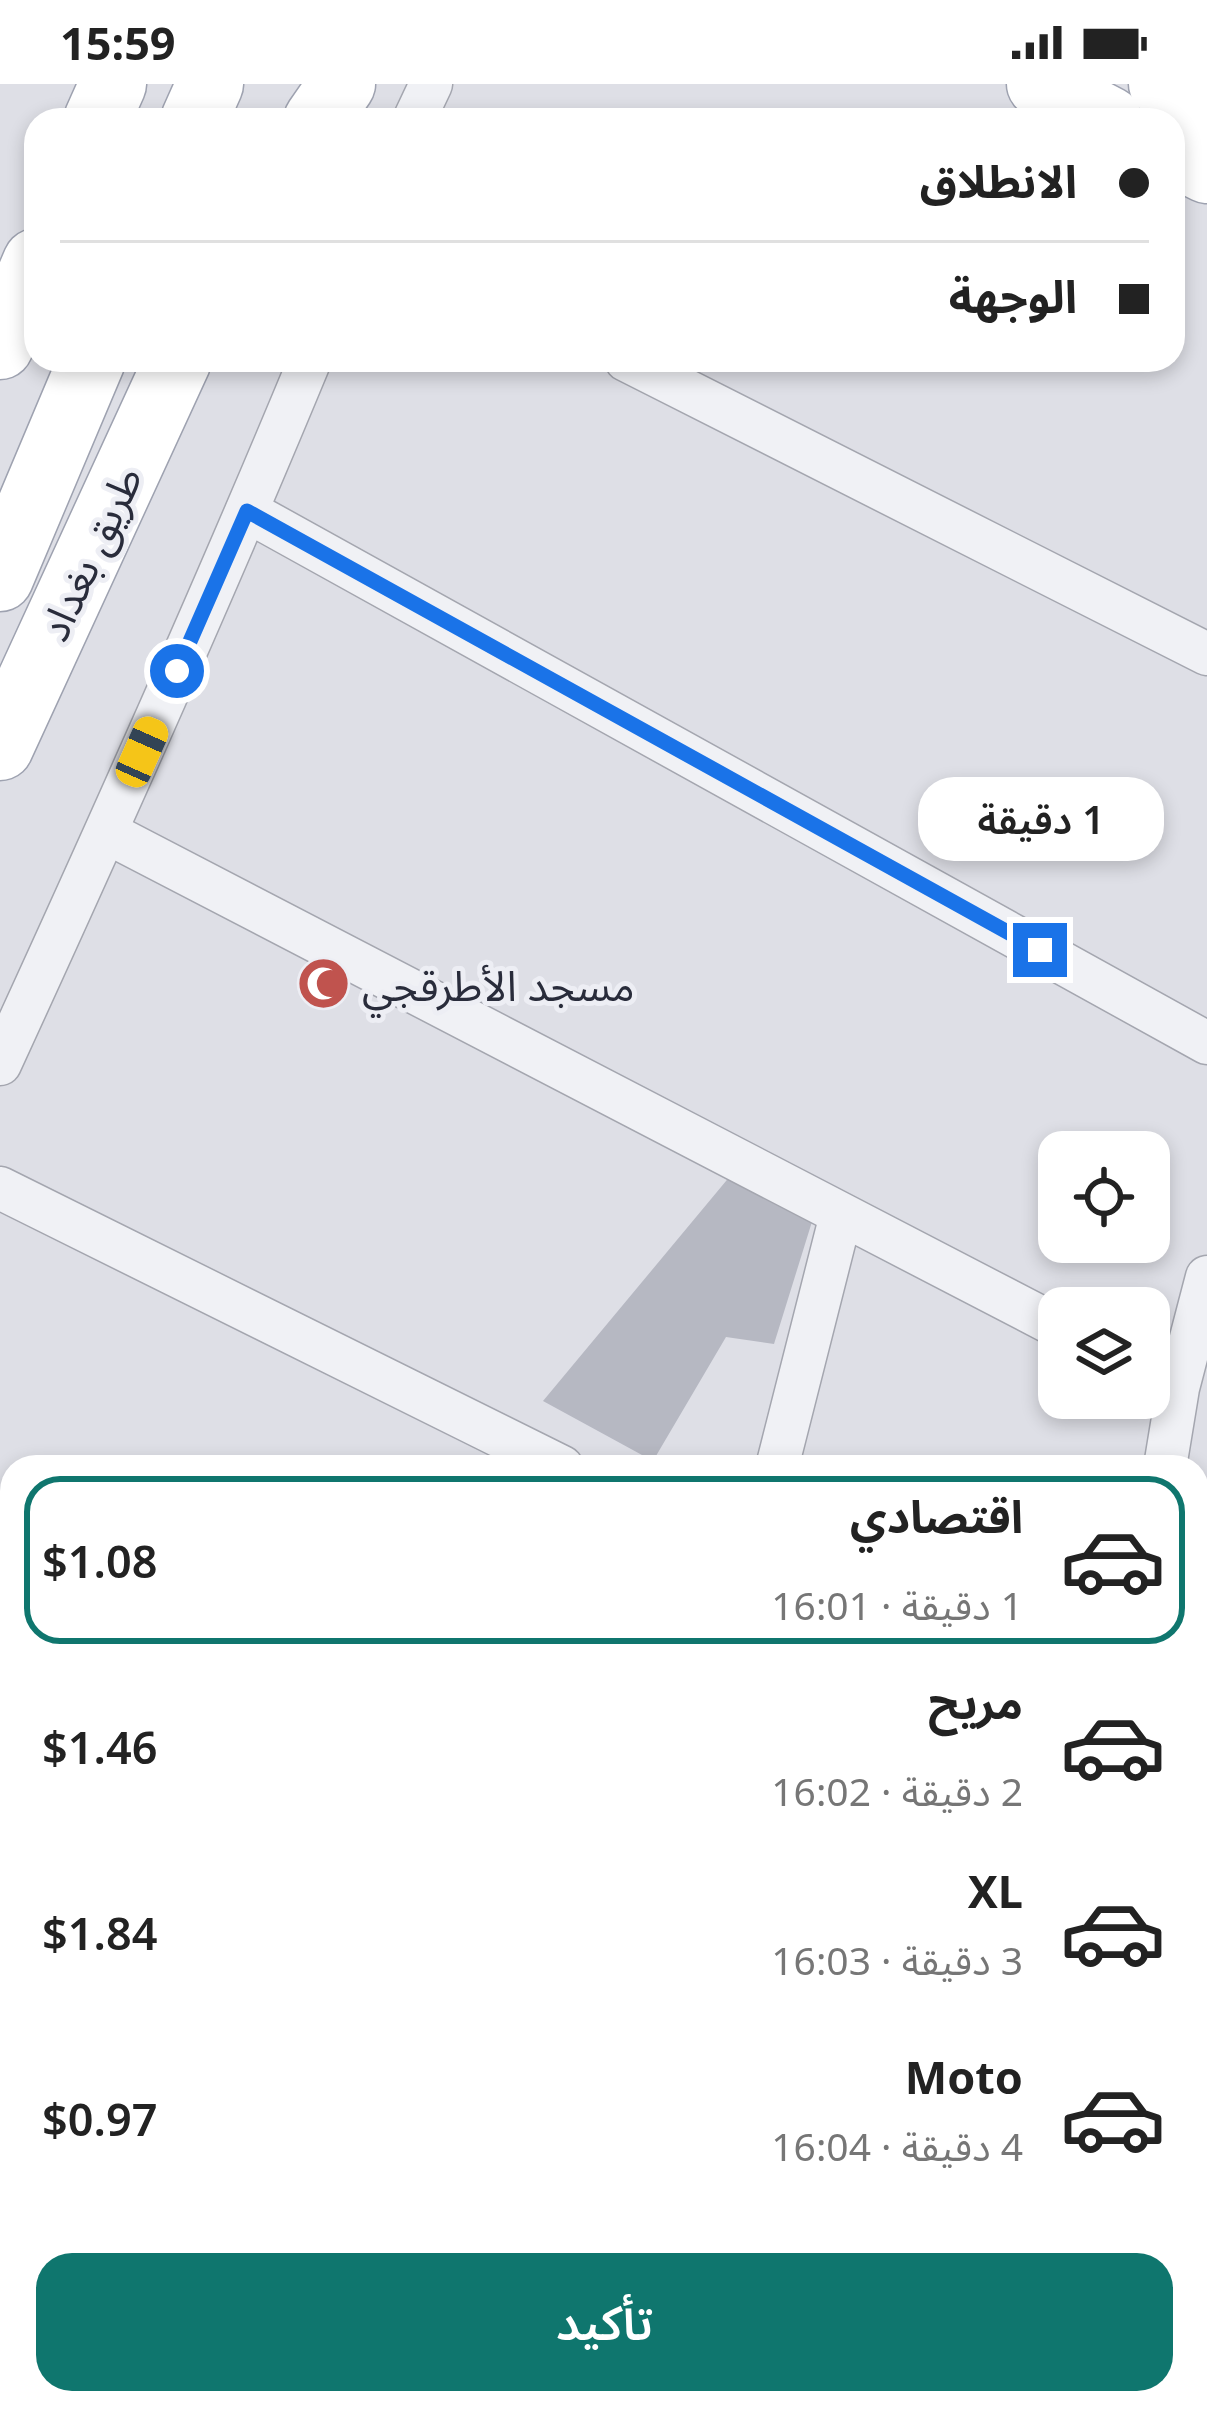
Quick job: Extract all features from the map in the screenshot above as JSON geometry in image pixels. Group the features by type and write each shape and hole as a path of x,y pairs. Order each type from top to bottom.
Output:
{"main road":[{"path":"1040,84 1086,108"},
{"path":"1162,84 1207,106"},
{"path":"0,346 24,290"},
{"path":"0,468 43,372"},
{"path":"0,578 87,372"},
{"name":"طريق بغداد","path":"0,746 172,372"}],"street":[{"path":"0,1064 305,372"},
{"path":"650,372 1207,654"},
{"path":"247,511 1207,1042"},
{"path":"106,832 1038,1316"},
{"path":"0,1188 538,1455"},
{"path":"780,1455 841,1215"},
{"path":"1170,1366 1207,1277"},
{"path":"1164,1419 1165,1455"}],"building":[{"path":"736,1169 815,1212 774,1344 726,1337 657,1455 642,1455 543,1401"}],"place":[{"name":"مسجد الأطرقجي","path":"323,984"}],"route":[{"path":"177,671 247,511 1040,950"}]}
